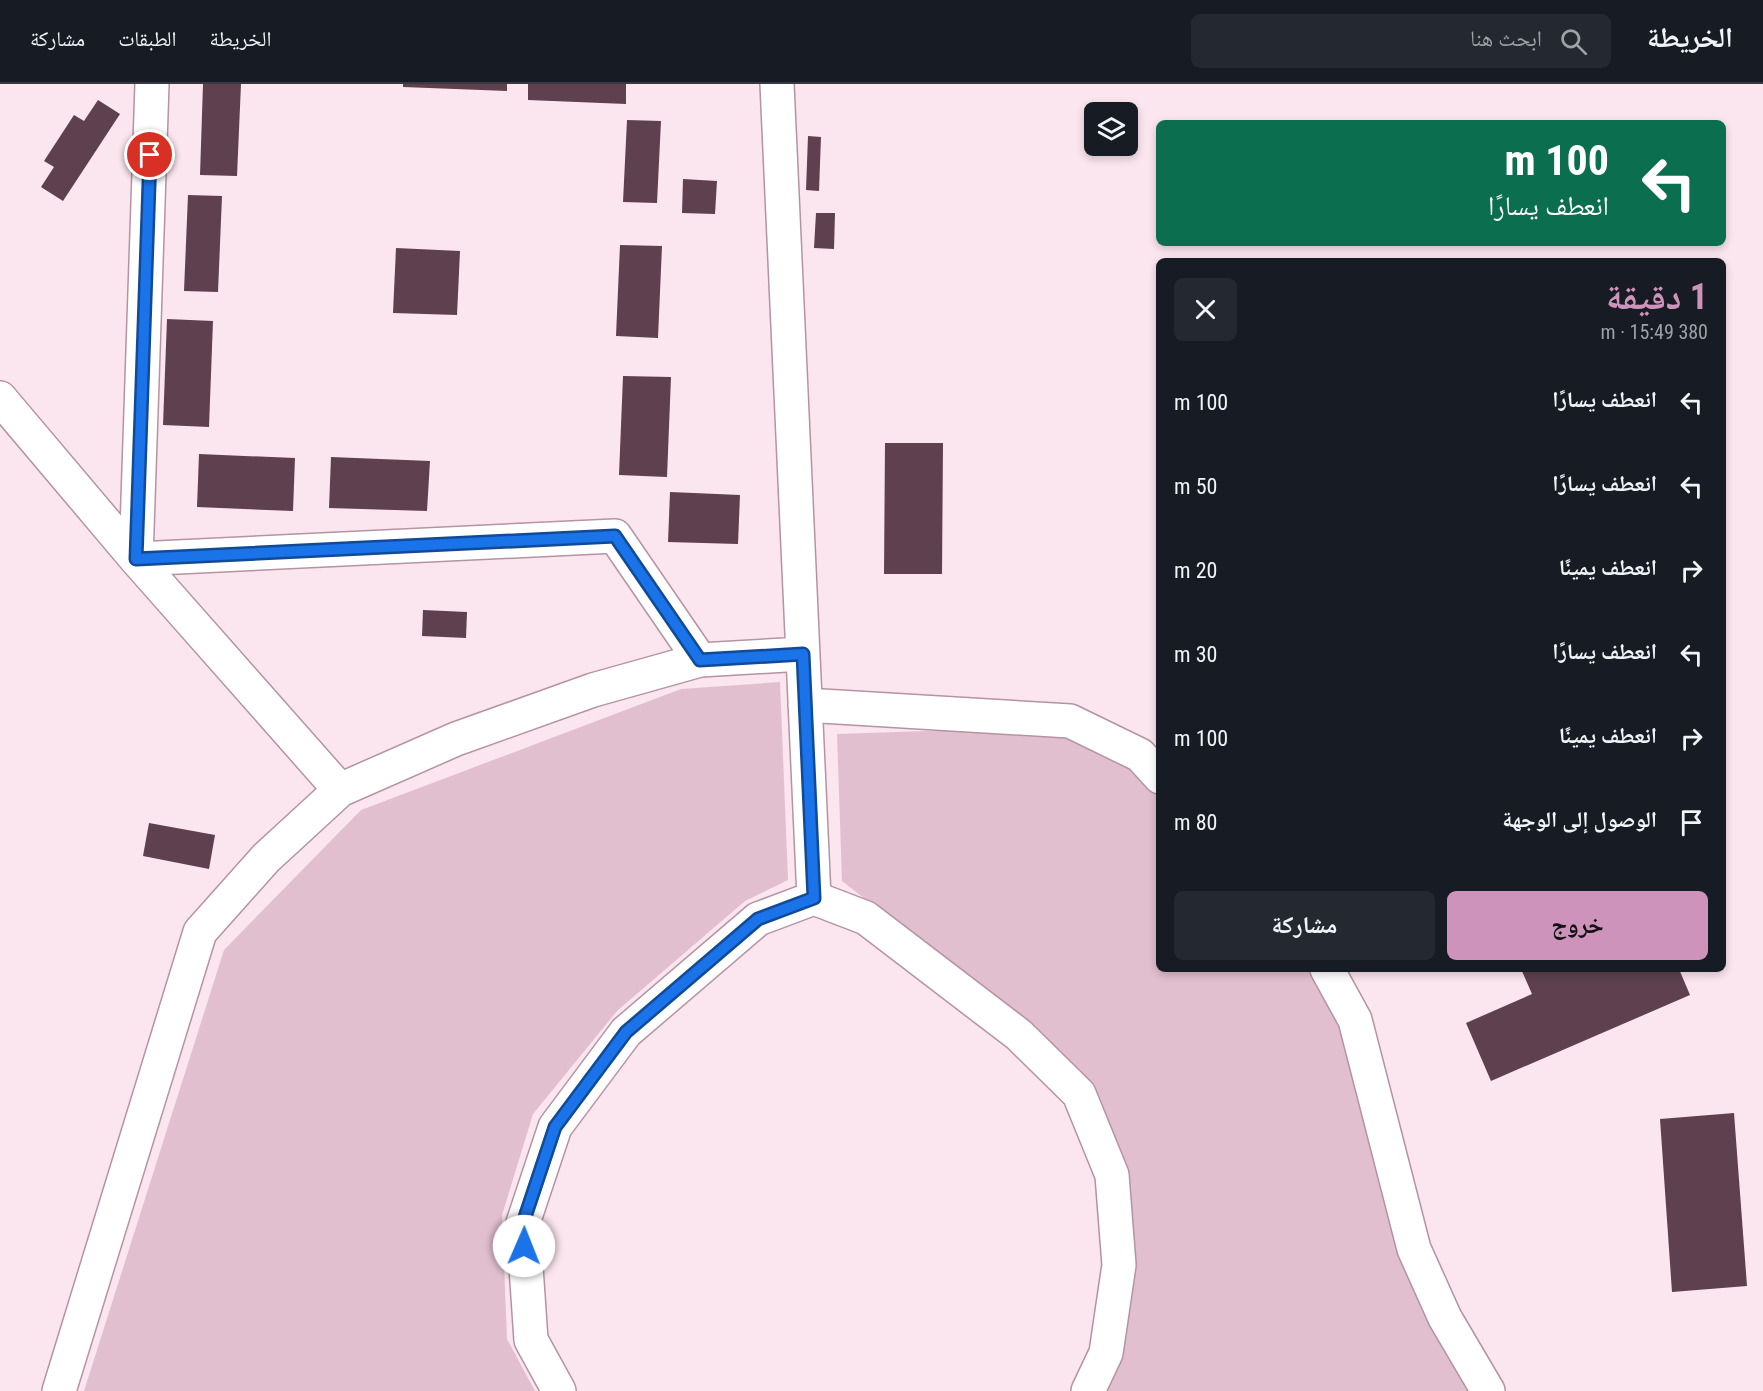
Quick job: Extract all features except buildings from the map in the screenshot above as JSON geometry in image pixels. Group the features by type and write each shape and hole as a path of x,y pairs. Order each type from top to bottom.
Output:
{"street":[{"path":"136,559 152,84"},
{"path":"777,84 814,898"},
{"path":"0,398 136,559 340,790"},
{"path":"136,559 615,536 700,660"},
{"path":"59,1391 201,932 266,858 340,790 456,739 593,690 700,660 803,654"},
{"path":"805,705 1070,720 1140,755 1156,773"},
{"path":"559,1391 531,1340 523,1223 555,1127 626,1032 758,919 814,898 866,918 1019,1035 1079,1094 1112,1175 1119,1265 1106,1353 1088,1391"},
{"path":"1329,972 1355,1020 1414,1249 1445,1318 1488,1391"}],"shaded area":[{"path":"780,682 788,880 745,901 617,1011 533,1114 502,1215 507,1339 535,1391 84,1391 224,950 361,810 681,689"},
{"path":"1016,728 1071,733 1136,766 1156,789 1156,972 1316,972 1345,1024 1475,1391 1102,1391 1123,1173 1029,1027 842,881 837,734"}],"route":[{"path":"150,155 136,559 615,536 700,660 803,654 814,898 758,919 626,1032 555,1127 523,1223 524,1246"}]}
